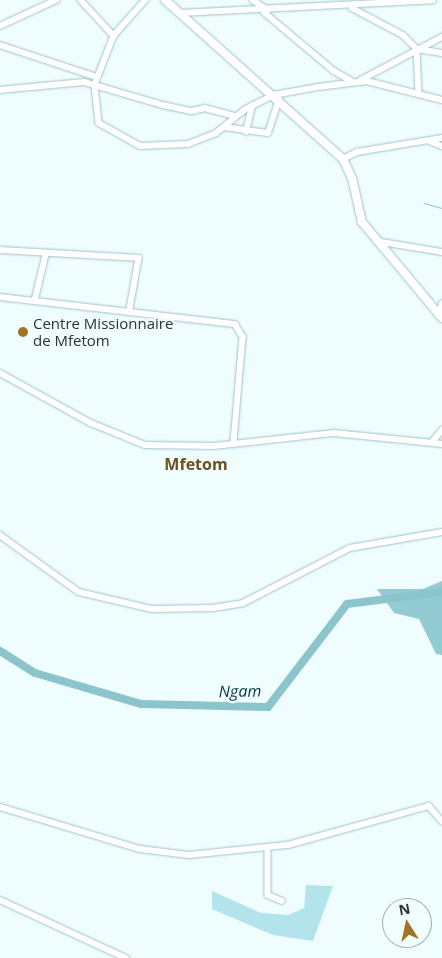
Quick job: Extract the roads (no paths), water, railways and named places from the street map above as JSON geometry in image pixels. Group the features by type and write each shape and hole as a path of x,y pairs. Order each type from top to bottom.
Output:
{"main road":[{"path":"165,0 277,98 343,159 352,178 359,217 376,241 440,316"}],"street":[{"path":"0,26 56,0"},
{"path":"81,0 114,36"},
{"path":"146,0 114,36 95,85 99,123 140,146 188,144 226,125 234,116 252,106 277,98 361,80 442,37"},
{"path":"253,0 354,82"},
{"path":"180,13 350,7 433,0"},
{"path":"350,7 403,35 418,49 442,53"},
{"path":"0,45 97,77"},
{"path":"418,49 418,94"},
{"path":"361,80 442,100"},
{"path":"0,90 84,82 225,116 234,116"},
{"path":"226,125 246,132 268,134 277,98"},
{"path":"246,132 252,106"},
{"path":"225,116 226,125"},
{"path":"343,159 357,152 430,142 442,138"},
{"path":"430,142 442,146"},
{"path":"376,241 442,252"},
{"path":"0,250 139,258 130,310"},
{"path":"35,299 46,253"},
{"path":"0,297 35,299 230,322 240,328 234,441"},
{"path":"440,316 442,304"},
{"path":"0,373 136,443 203,446 234,441 334,433 442,444"},
{"path":"432,442 442,430"},
{"path":"0,535 79,592 152,609 213,608 243,603 350,548 442,532"},
{"path":"0,807 140,849 189,855 268,849 429,806 442,821"},
{"path":"268,849 268,895 282,901"},
{"path":"0,900 126,958"}],"waterway":[{"path":"424,203 442,208"},
{"name":"Ngam","path":"0,651 35,673 141,704 268,707 347,604 442,592"}],"place":[{"name":"Centre Missionnaire de Mfetom","path":"23,332"}],"district":[{"name":"Mfetom","path":"196,464"}]}
